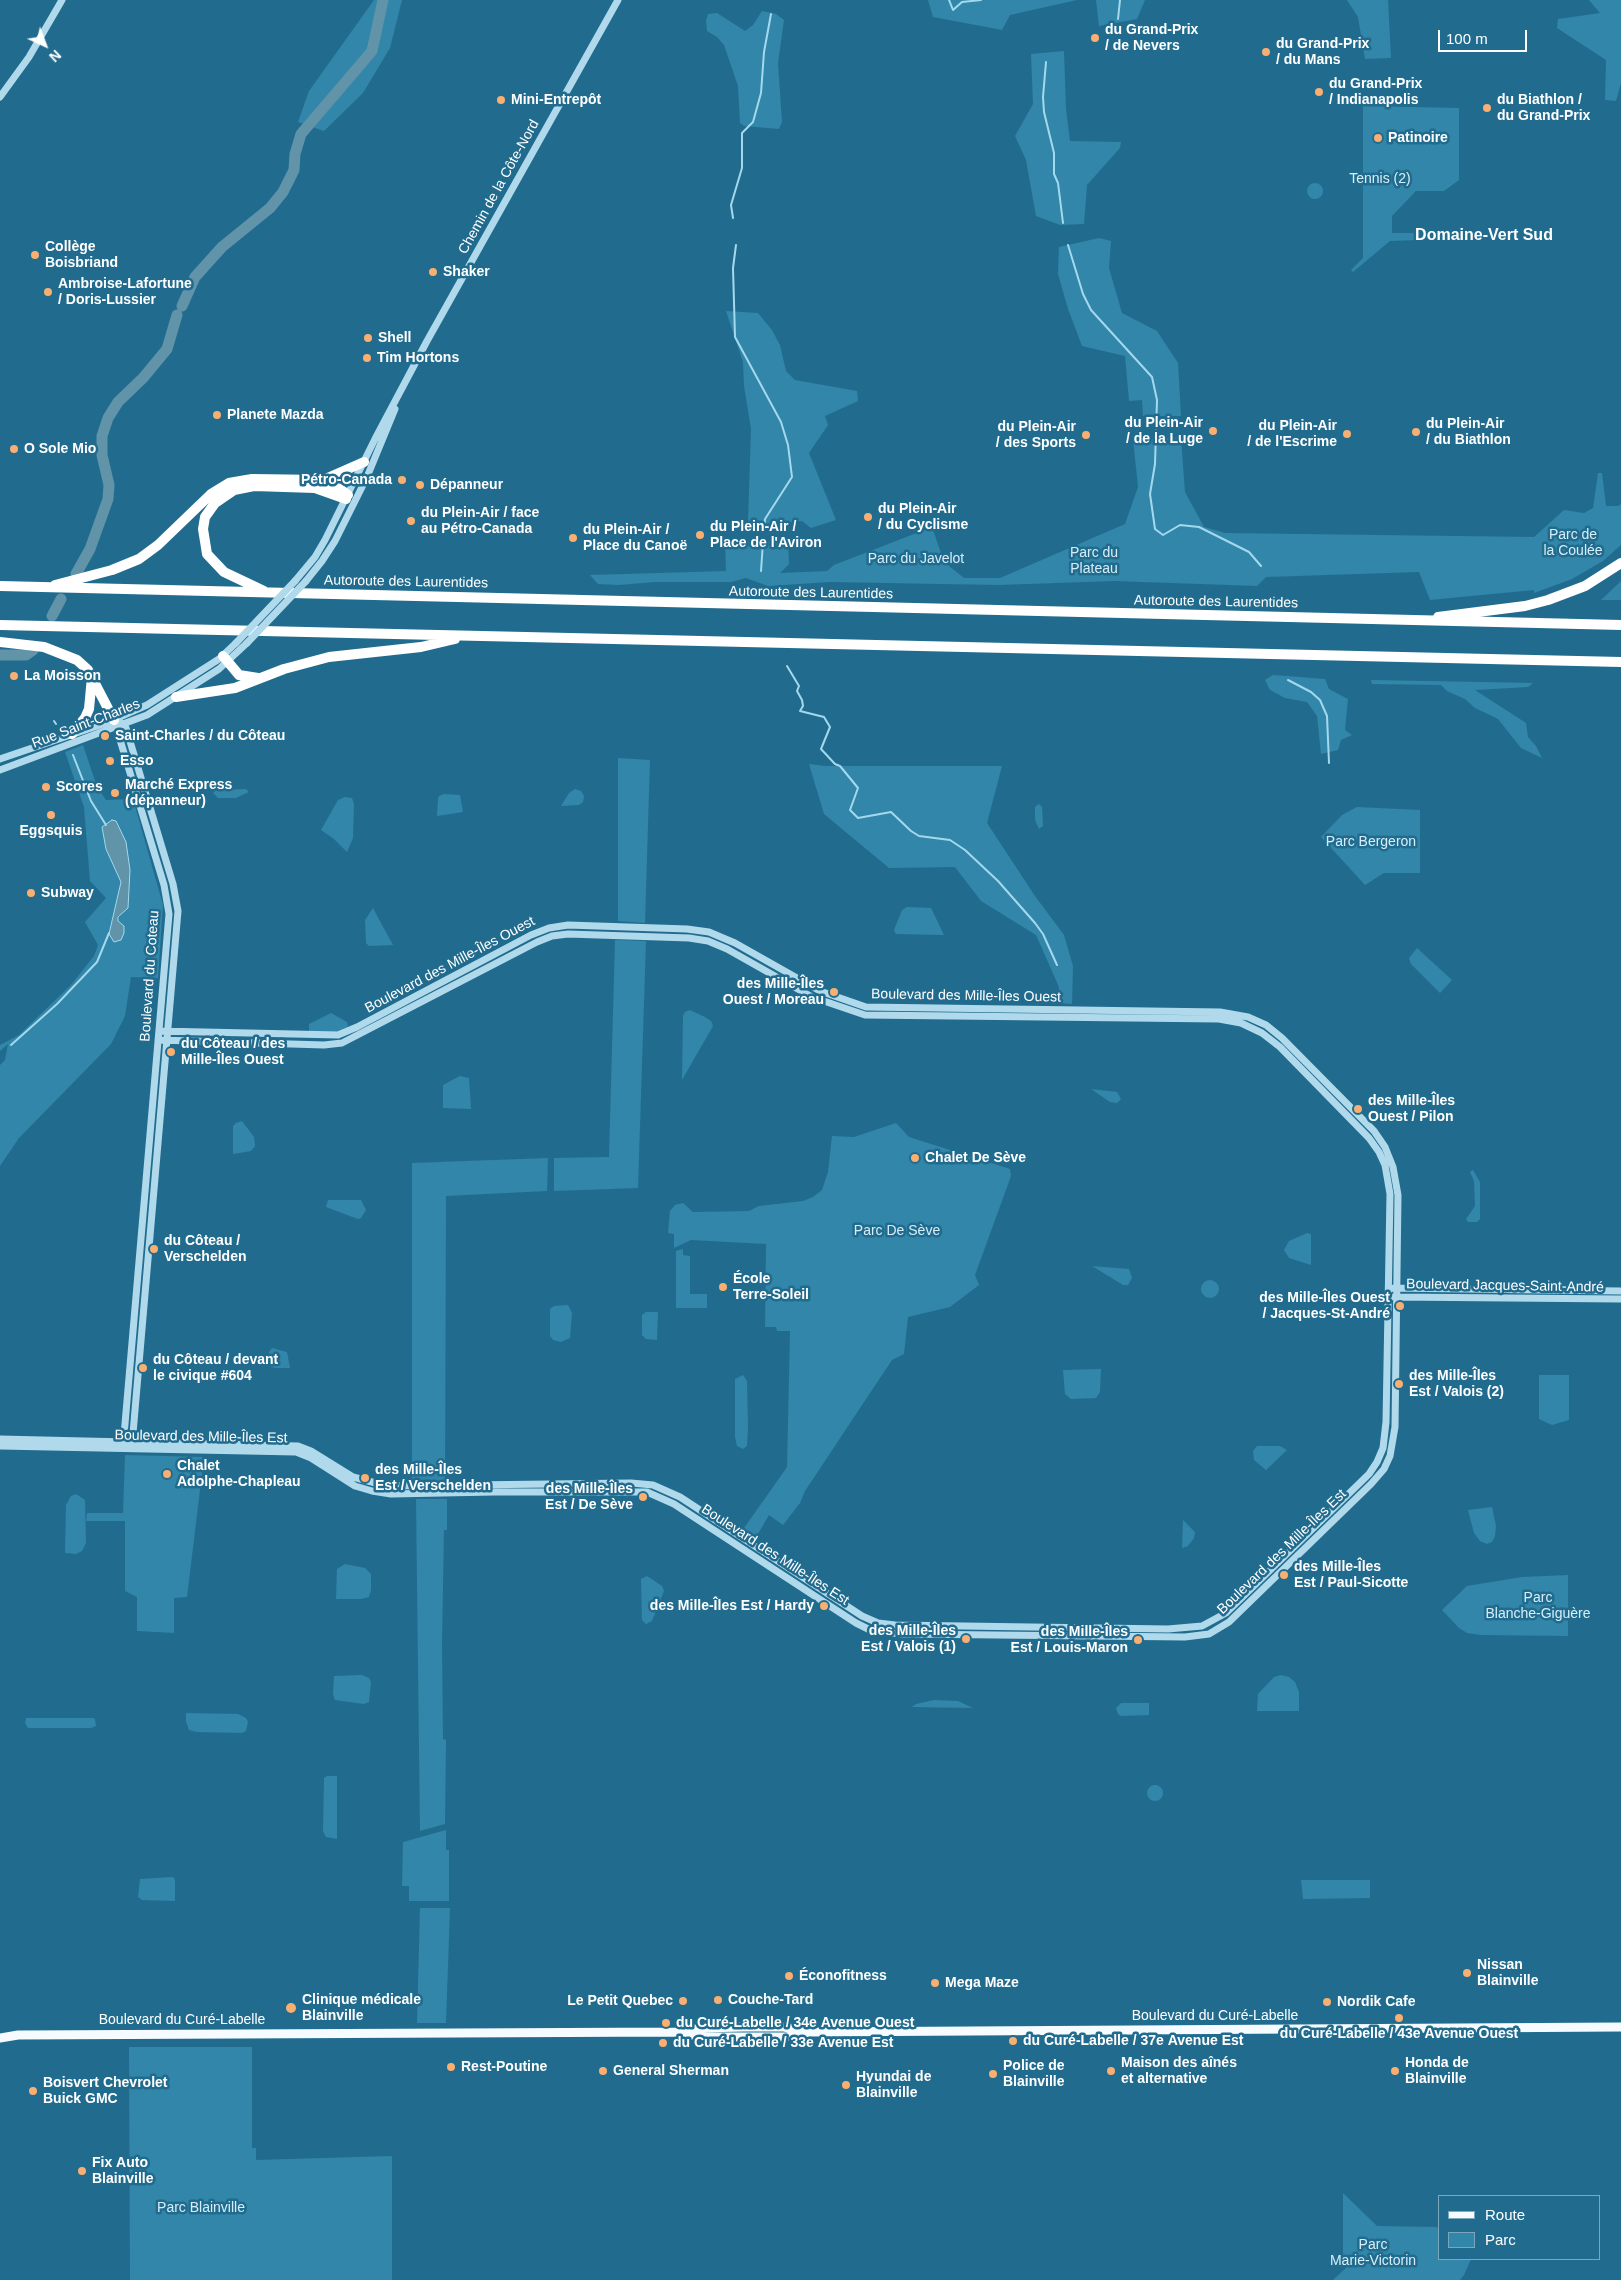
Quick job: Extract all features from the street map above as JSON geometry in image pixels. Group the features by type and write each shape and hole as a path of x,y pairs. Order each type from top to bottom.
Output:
{"highway":[{"path":"44,588 112,570 139,559 158,546 214,492 231,482 248,479 323,480 364,462"},
{"path":"323,480 347,497"},
{"path":"268,593 224,572 210,558 202,534 203,523 211,507 230,492 248,487 315,488 347,497"},
{"path":"1410,621 1540,603 1585,586 1621,563"},
{"name":"Autoroute des Laurentides","path":"0,586 1410,621 1621,624"},
{"path":"0,625 1621,662"},
{"path":"176,698 229,690 258,678 329,657 421,647 470,636"},
{"path":"0,642 40,646 63,653 83,665 92,677 115,723"},
{"path":"226,659 240,675 258,678"},
{"path":"72,734 89,709 92,677"}],"main road":[{"name":"Boulevard du Curé-Labelle","path":"0,2038 18,2035 676,2032 702,2037 784,2037 809,2032 1621,2027"},
{"name":"Boulevard du Curé-Labelle","path":"0,2032 18,2035"}],"street":[{"path":"0,97 29,57 62,0"},
{"name":"Chemin de la Côte-Nord","path":"226,659 236,643 296,581 318,552 439,320 618,0"},
{"name":"Chemin de la Côte-Nord","path":"226,659 247,643 306,581 329,551 361,490 404,387"},
{"name":"Rue Saint-Charles","path":"124,724 147,715 176,698 226,659"},
{"name":"Rue Saint-Charles","path":"0,770 115,723 226,659"},
{"path":"115,723 124,724"},
{"name":"Rue Saint-Charles","path":"0,759 72,734 115,723"},
{"name":"Boulevard du Coteau","path":"115,723 164,885 168,904 168,927 123,1445"},
{"name":"Boulevard du Coteau","path":"124,724 177,901 178,923 132,1446"},
{"name":"Boulevard des Mille-Îles Ouest","path":"159,1031 338,1035 357,1027 531,935 549,928 568,925 687,929 709,932 735,943 820,991 866,1007 1238,1014 1262,1023 1278,1034 1374,1132 1385,1147 1393,1167 1397,1185 1392,1288"},
{"name":"Boulevard des Mille-Îles Ouest","path":"158,1040 339,1044 537,942 550,936 568,934 684,937 708,941 727,949 812,997 865,1015 1235,1021 1257,1029 1276,1043 1369,1138 1380,1152 1387,1170 1390,1188 1395,1372"},
{"name":"Boulevard Jacques-Saint-André","path":"1392,1288 1621,1291"},
{"name":"Boulevard des Mille-Îles Ouest","path":"1387,1372 1392,1297"},
{"name":"Boulevard Jacques-Saint-André","path":"1392,1297 1621,1299"},
{"name":"Boulevard des Mille-Îles Est","path":"132,1446 298,1446 311,1451 353,1477 387,1486 617,1483 653,1485 673,1493 862,1616 882,1624 1192,1628 1210,1623 1226,1613 1372,1470 1382,1453 1386,1437 1387,1372"},
{"name":"Boulevard des Mille-Îles Est","path":"0,1440 296,1452 311,1458 355,1486 391,1494 522,1491 651,1492 674,1504 856,1623 881,1633 1186,1638 1209,1634 1229,1622 1378,1477 1388,1461 1393,1444 1395,1372"},
{"name":"Boulevard des Mille-Îles Est","path":"0,1446 123,1445"}],"green space":[{"path":"374,0 402,0 390,48 363,93 324,131 298,122 309,91"},
{"path":"928,0 1077,0 1010,15 1002,30 933,17"},
{"path":"1096,0 1145,0 1137,19 1099,26"},
{"path":"1347,0 1388,0 1391,58 1365,59 1358,17"},
{"path":"1589,0 1621,0 1621,83 1616,101 1605,100 1606,60 1557,28 1558,19 1600,13"},
{"path":"762,11 776,14 784,20 778,63 782,122 779,129 744,126 740,123 738,86 724,45 717,37 707,31 706,21 708,14 717,13 745,31 753,25"},
{"path":"1064,51 1066,109 1070,141 1121,142 1120,148 1087,185 1084,224 1060,225 1036,216 1026,160 1015,136 1033,104 1031,54"},
{"name":"Tennis (2)","path":"1363,106 1459,108 1459,180 1444,191 1416,191 1392,216 1392,233 1420,233 1419,240 1390,241 1353,272 1351,270 1363,258"},
{"path":"1312,183 1318,183 1323,188 1321,197 1312,199 1307,194 1307,188"},
{"path":"1099,238 1111,241 1109,268 1122,313 1157,331 1178,363 1181,416 1143,416 1142,400 1129,401 1125,356 1082,346 1068,309 1058,274 1059,247"},
{"path":"726,311 758,313 772,330 780,345 786,371 795,380 857,391 858,401 825,416 828,425 809,453 836,520 811,528 802,521 778,524 748,522 751,429 744,386 743,362"},
{"path":"1181,438 1185,492 1204,527 1225,533 1534,537 1564,510 1584,513 1593,508 1598,473 1602,473 1606,506 1618,506 1621,504 1621,545 1603,561 1572,579 1534,593 1534,590 1430,600 1419,572 1266,577 1257,586 1114,581 998,585 830,582 768,586 746,578 731,582 655,582 619,585 598,584 590,575 726,571 725,541 788,541 789,564 780,573 827,571 834,565 932,527 944,562 964,578 1000,578 1125,524 1138,487 1133,439"},
{"path":"1621,581 1621,600 1601,600"},
{"path":"1273,675 1325,679 1329,689 1348,699 1345,730 1352,735 1341,740 1338,750 1321,754 1317,716 1307,702 1285,698 1270,690 1265,680"},
{"path":"1371,680 1533,683 1528,687 1475,690 1526,723 1528,737 1536,746 1542,758 1521,748 1498,719 1475,708 1465,699 1447,691 1441,685 1372,684"},
{"path":"83,745 97,787 106,800 133,799 163,905 158,978 131,977 125,1016 111,1044 19,1138 0,1166 0,1065 5,1060 8,1044 0,1051 0,1045 19,1035 71,985 94,956 98,945 85,922 106,898 90,881 84,807 65,752","holes":["102,827 122,833 126,851 128,903 109,934 121,882 106,849"]},
{"path":"618,758 650,760 645,923 618,921"},
{"path":"809,764 825,766 1002,766 987,823 1035,896 1064,935 1073,966 1072,1004 1058,1003 1059,987 1036,935 981,901 955,867 889,868 824,814"},
{"path":"246,789 249,792 236,798 218,798 213,793 216,790"},
{"path":"575,789 581,791 584,796 583,802 579,805 561,806 569,793"},
{"path":"444,794 460,795 463,812 437,816 438,799 439,796"},
{"path":"345,797 352,798 354,804 353,838 347,852 334,839 321,830 338,800"},
{"path":"1039,804 1042,807 1043,826 1039,829 1035,820 1035,807"},
{"name":"Parc Bergeron","path":"1357,807 1420,810 1420,873 1384,873 1365,885 1321,837 1342,815"},
{"path":"907,907 931,908 944,935 896,934 894,930 902,910"},
{"path":"373,908 393,945 369,946 366,943 365,920"},
{"path":"615,940 646,941 638,1188 554,1191 554,1158 609,1157"},
{"path":"1417,948 1452,980 1440,993 1411,964 1409,958"},
{"path":"690,1010 711,1021 713,1026 682,1080 683,1016 685,1012"},
{"path":"331,1013 347,1022 348,1027 337,1032 309,1032 309,1024"},
{"path":"460,1076 469,1078 471,1109 443,1108 443,1085"},
{"path":"1091,1089 1117,1092 1121,1099 1117,1103 1110,1102"},
{"path":"242,1121 254,1137 255,1146 251,1151 233,1154 233,1126"},
{"name":"Parc De Sève","path":"896,1123 909,1137 1010,1169 1011,1176 975,1275 979,1285 950,1307 908,1317 904,1354 892,1360 805,1491 800,1503 783,1525 769,1515 755,1539 742,1531 787,1467 790,1331 777,1331 776,1327 765,1327 766,1244 691,1240 674,1248 674,1234 668,1233 670,1211 675,1205 683,1203 693,1212 749,1211 759,1206 803,1201 813,1197 822,1190 828,1172 832,1136 854,1137"},
{"path":"548,1158 547,1191 446,1196 445,1481 412,1482 412,1163"},
{"path":"1473,1170 1480,1182 1480,1219 1477,1222 1468,1222 1466,1219 1475,1206 1474,1181 1470,1172"},
{"path":"328,1200 361,1200 366,1210 361,1218 358,1219 326,1207"},
{"path":"1307,1233 1311,1234 1311,1265 1289,1258 1284,1250 1289,1241"},
{"path":"683,1249 683,1255 690,1256 690,1294 707,1294 707,1308 676,1308 676,1251"},
{"path":"1092,1266 1129,1269 1132,1278 1128,1285 1123,1285"},
{"path":"1210,1280 1216,1283 1219,1289 1216,1295 1210,1298 1204,1295 1201,1289 1204,1283"},
{"path":"568,1305 572,1313 570,1338 561,1342 553,1340 550,1336 550,1309 554,1306"},
{"path":"646,1312 658,1312 657,1340 646,1339 642,1335 642,1315"},
{"path":"272,1348 287,1352 290,1368 268,1366 269,1352"},
{"path":"1101,1369 1100,1392 1096,1398 1071,1399 1065,1394 1063,1370"},
{"path":"743,1375 747,1381 748,1427 747,1446 743,1449 737,1446 735,1437 735,1379"},
{"path":"1539,1375 1569,1375 1569,1420 1552,1425 1539,1419"},
{"path":"1257,1446 1280,1446 1287,1450 1266,1470 1254,1460 1253,1451"},
{"path":"125,1455 204,1457 187,1597 174,1598 174,1633 137,1631 137,1597 125,1591 125,1521 86,1521 87,1513 123,1513"},
{"path":"76,1494 85,1500 86,1543 82,1551 76,1554 65,1553 66,1505 71,1496"},
{"path":"416,1499 447,1499 447,1530 444,1530 442,1644 443,1739 446,1740 445,1824 420,1831"},
{"path":"1492,1507 1496,1526 1495,1536 1492,1542 1487,1544 1480,1541 1474,1533 1468,1510"},
{"path":"1183,1520 1195,1532 1194,1538 1188,1546 1182,1548"},
{"path":"345,1564 365,1568 371,1574 369,1597 361,1599 336,1599 337,1569"},
{"name":"Parc Blanche-Giguère","path":"1568,1575 1568,1636 1481,1635 1467,1633 1459,1628 1442,1610 1467,1586 1522,1577"},
{"path":"647,1576 662,1586 664,1591 652,1621 646,1624 642,1620 641,1579"},
{"path":"362,1675 369,1678 371,1682 369,1702 364,1704 335,1700 333,1694 334,1676"},
{"path":"1281,1675 1289,1677 1295,1682 1299,1692 1299,1711 1257,1711 1258,1694 1274,1677"},
{"path":"934,1700 958,1701 973,1708 912,1707 916,1704"},
{"path":"1121,1703 1149,1703 1149,1715 1121,1716 1116,1708"},
{"path":"186,1713 238,1714 246,1718 248,1722 246,1731 242,1733 197,1732 189,1730"},
{"path":"26,1718 93,1718 95,1719 96,1726 91,1728 28,1728 25,1723"},
{"path":"327,1776 337,1776 337,1839 326,1837 323,1831 324,1778"},
{"path":"1155,1785 1163,1793 1155,1801 1147,1793"},
{"path":"446,1830 446,1850 449,1850 449,1901 409,1901 409,1886 402,1886 403,1842"},
{"path":"173,1877 175,1880 175,1901 142,1900 138,1897 140,1879"},
{"path":"1301,1880 1370,1880 1370,1898 1303,1899"},
{"path":"420,1908 450,1908 446,2023 417,2023"},
{"name":"Parc Blainville","path":"129,2047 252,2047 252,2148 256,2148 256,2160 392,2156 392,2280 130,2280"},
{"name":"Parc Marie-Victorin","path":"1343,2193 1377,2226 1437,2227 1438,2260 1471,2260 1460,2280 1333,2280 1348,2266 1343,2260"}],"shaded area":[{"path":"112,820 116,821 126,842 130,870 128,908 118,917 118,921 124,926 124,933 121,940 114,942 109,934 121,882 106,849 102,827"}],"waterway":[{"path":"182,306 195,277 222,247 270,208 283,192 294,170 295,154 301,134 372,51 383,0"},
{"path":"949,0 953,10 962,2 981,0"},
{"path":"1118,19 1120,0"},
{"path":"733,218 731,205 742,168 742,133 753,122 761,93 764,52 771,14"},
{"path":"1046,62 1043,97 1044,112 1054,153 1054,174 1058,183 1063,223"},
{"path":"736,245 733,268 735,337 781,422 788,445 792,477 765,519 764,529"},
{"path":"1068,245 1083,294 1091,310 1152,377 1157,400 1155,464 1150,494 1155,529 1163,535 1180,525 1199,527 1249,552 1261,566"},
{"path":"76,574 90,549 108,499 109,485 102,455 102,436 108,418 118,402 143,378 167,349 177,315"},
{"path":"761,571 763,542"},
{"path":"52,616 61,599"},
{"path":"0,655 26,655 33,650"},
{"path":"787,666 799,686 797,691 803,706 800,711 824,717 830,727 821,749 835,764 840,766 858,788 850,810 858,818 891,812 919,836 950,840 965,850 998,881 1035,923 1043,934 1057,965"},
{"path":"1288,680 1311,692 1320,700 1327,716 1329,763"},
{"path":"73,755 91,801 106,825"},
{"path":"11,1045 57,1004 97,962 109,933"}],"place":[{"name":"du Grand-Prix / de Nevers","path":"1095,38"},
{"name":"du Grand-Prix / du Mans","path":"1266,52"},
{"name":"du Grand-Prix / Indianapolis","path":"1319,92"},
{"name":"Mini-Entrepôt","path":"501,100"},
{"name":"du Biathlon / du Grand-Prix","path":"1487,108"},
{"name":"Patinoire","path":"1378,138"},
{"name":"Collège Boisbriand","path":"35,255"},
{"name":"Shaker","path":"433,272"},
{"name":"Ambroise-Lafortune / Doris-Lussier","path":"48,292"},
{"name":"Shell","path":"368,338"},
{"name":"Tim Hortons","path":"367,358"},
{"name":"Planete Mazda","path":"217,415"},
{"name":"du Plein-Air / de la Luge","path":"1213,431"},
{"name":"du Plein-Air / du Biathlon","path":"1416,432"},
{"name":"du Plein-Air / de l'Escrime","path":"1347,434"},
{"name":"du Plein-Air / des Sports","path":"1086,435"},
{"name":"O Sole Mio","path":"14,449"},
{"name":"Pétro-Canada","path":"402,480"},
{"name":"Dépanneur","path":"420,485"},
{"name":"du Plein-Air / du Cyclisme","path":"868,517"},
{"name":"du Plein-Air / face au Pétro-Canada","path":"411,521"},
{"name":"du Plein-Air / Place de l'Aviron","path":"700,535"},
{"name":"du Plein-Air / Place du Canoë","path":"573,538"},
{"name":"La Moisson","path":"14,676"},
{"name":"Saint-Charles / du Côteau","path":"105,736"},
{"name":"Esso","path":"110,761"},
{"name":"Scores","path":"46,787"},
{"name":"Marché Express (dépanneur)","path":"115,793"},
{"name":"Eggsquis","path":"51,815"},
{"name":"Subway","path":"31,893"},
{"name":"des Mille-Îles Ouest / Moreau","path":"834,992"},
{"name":"du Côteau / des Mille-Îles Ouest","path":"171,1052"},
{"name":"des Mille-Îles Ouest / Pilon","path":"1358,1109"},
{"name":"Chalet De Sève","path":"915,1158"},
{"name":"du Côteau / Verschelden","path":"154,1249"},
{"name":"École Terre-Soleil","path":"723,1287"},
{"name":"des Mille-Îles Ouest / Jacques-St-André","path":"1400,1306"},
{"name":"du Côteau / devant le civique #604","path":"143,1368"},
{"name":"des Mille-Îles Est / Valois (2)","path":"1399,1384"},
{"name":"Chalet Adolphe-Chapleau","path":"167,1474"},
{"name":"des Mille-Îles Est / Verschelden","path":"365,1478"},
{"name":"des Mille-Îles Est / De Sève","path":"643,1497"},
{"name":"des Mille-Îles Est / Paul-Sicotte","path":"1284,1575"},
{"name":"des Mille-Îles Est / Hardy","path":"824,1606"},
{"name":"des Mille-Îles Est / Valois (1)","path":"966,1639"},
{"name":"des Mille-Îles Est / Louis-Maron","path":"1138,1640"},
{"name":"Nissan Blainville","path":"1467,1973"},
{"name":"Éconofitness","path":"789,1976"},
{"name":"Mega Maze","path":"935,1983"},
{"name":"Couche-Tard","path":"718,2000"},
{"name":"Le Petit Quebec","path":"683,2001"},
{"name":"Nordik Cafe","path":"1327,2002"},
{"name":"Clinique médicale Blainville","path":"291,2008"},
{"name":"du Curé-Labelle / 43e Avenue Ouest","path":"1399,2018"},
{"name":"du Curé-Labelle / 34e Avenue Ouest","path":"666,2023"},
{"name":"du Curé-Labelle / 37e Avenue Est","path":"1013,2041"},
{"name":"du Curé-Labelle / 33e Avenue Est","path":"663,2043"},
{"name":"Rest-Poutine","path":"451,2067"},
{"name":"General Sherman","path":"603,2071"},
{"name":"Maison des aînés et alternative","path":"1111,2071"},
{"name":"Honda de Blainville","path":"1395,2071"},
{"name":"Police de Blainville","path":"993,2074"},
{"name":"Hyundai de Blainville","path":"846,2085"},
{"name":"Boisvert Chevrolet Buick GMC","path":"33,2091"},
{"name":"Fix Auto Blainville","path":"82,2171"}],"district":[{"name":"Domaine-Vert Sud","path":"1484,236"}],"park label":[{"name":"Parc de la Coulée","path":"1573,544"},
{"name":"Parc du Javelot","path":"916,559"},
{"name":"Parc du Plateau","path":"1094,562"}]}
